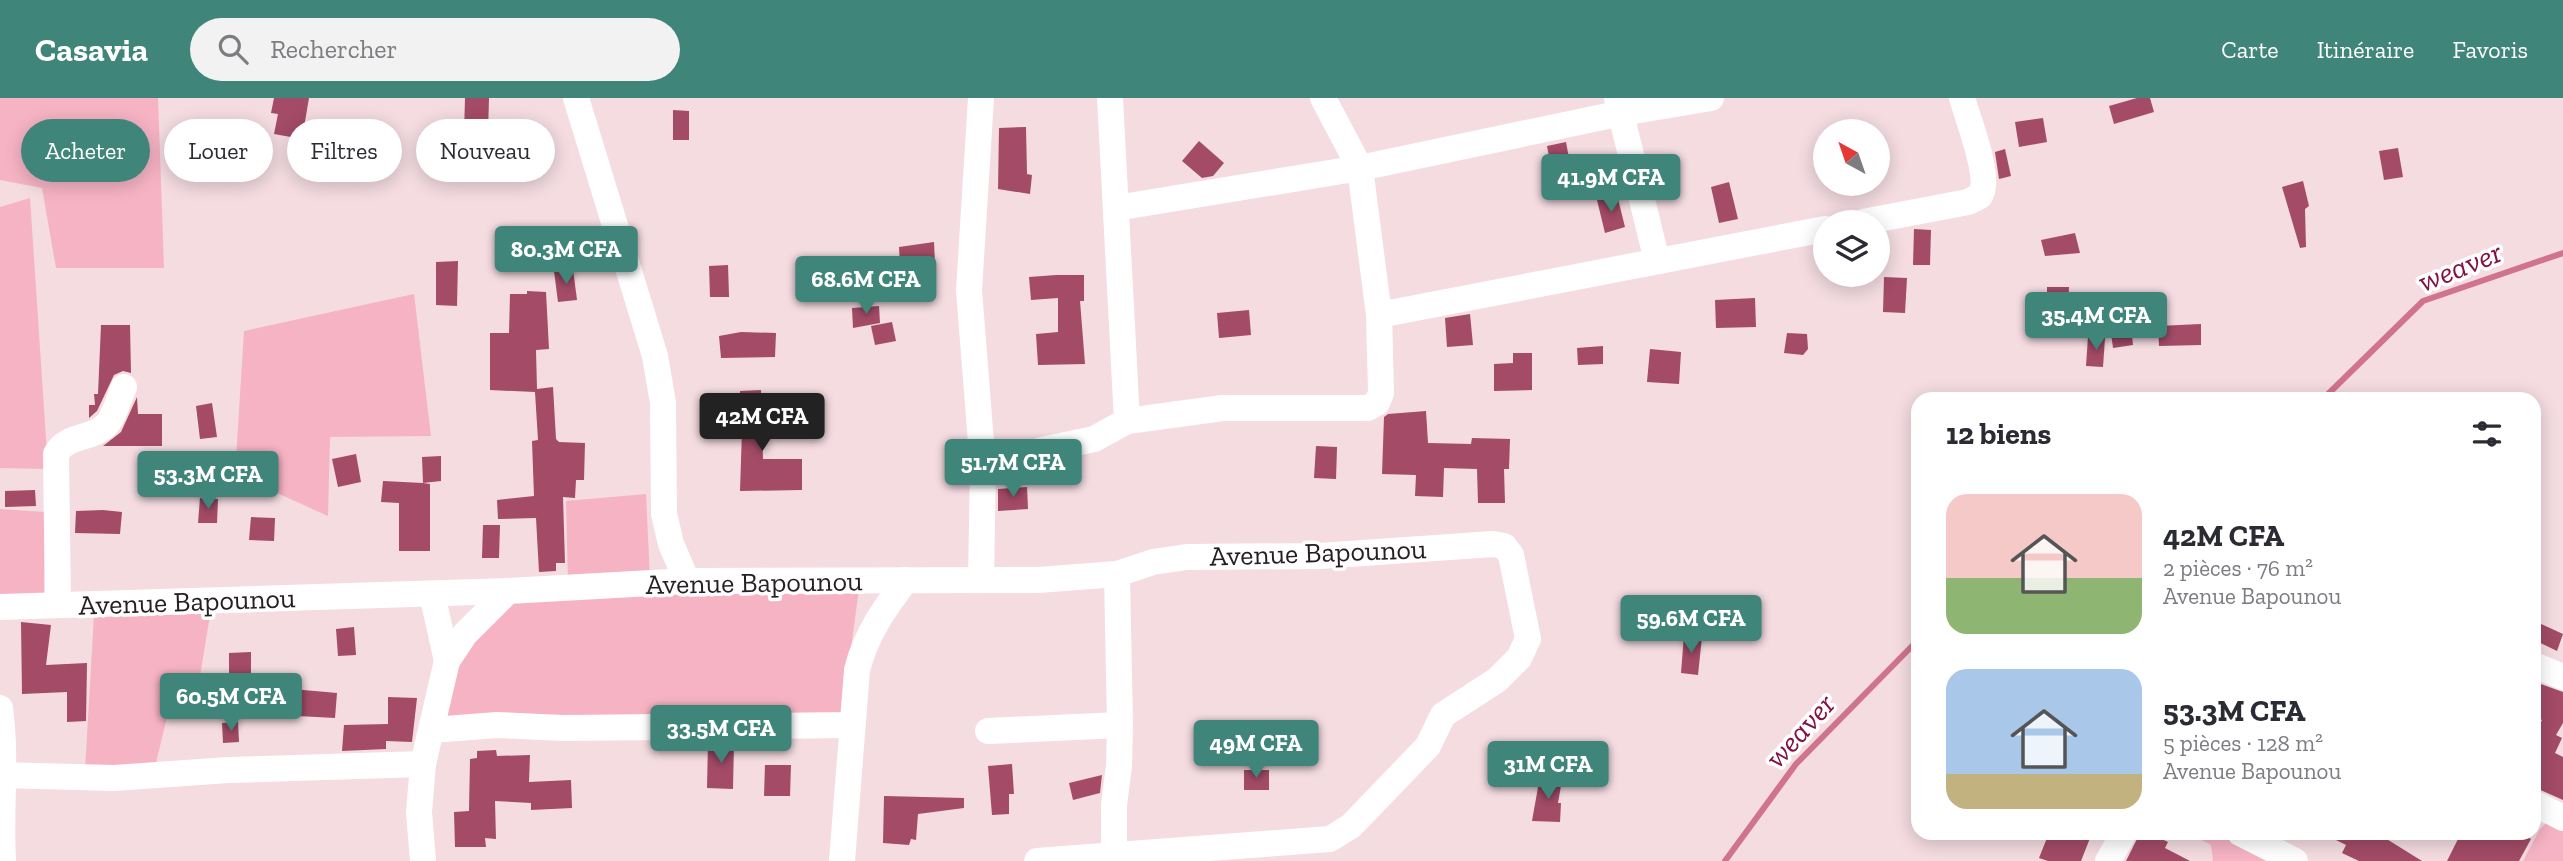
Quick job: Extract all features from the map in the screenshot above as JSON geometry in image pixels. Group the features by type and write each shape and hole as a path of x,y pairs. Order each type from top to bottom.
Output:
{"street":[{"path":"576,98 655,356 663,402 664,514 671,544 687,581"},
{"path":"981,98 969,290 983,468 981,579"},
{"path":"1110,98 1127,421"},
{"path":"983,468 1042,450 1094,439 1127,421 1223,408 1368,408 1377,403 1381,393 1379,315 1360,168 1323,98"},
{"path":"1116,208 1360,168 1619,105 1711,98"},
{"path":"1890,217 1968,202 1980,197 1985,185 1962,98"},
{"path":"1619,105 1657,261"},
{"path":"1379,315 1813,231"},
{"path":"58,604 56,454 66,441 96,433 108,423 124,387"},
{"name":"Avenue Bapounou","path":"0,607 432,594 687,581 1038,580 1117,574 1153,562 1187,557 1320,556 1493,544 1504,546 1511,555 1528,639 1519,658 1497,680 1443,715 1428,746 1351,826 1330,839 1114,854"},
{"path":"1037,861 1114,854 1114,805 1120,725 1117,574"},
{"path":"842,861 857,670 864,643 877,618 906,580"},
{"path":"422,861 419,812 423,764 447,661 465,634 508,591"},
{"path":"432,594 447,661"},
{"path":"2541,668 2563,677"},
{"path":"0,708 3,775 2,861"},
{"path":"432,730 497,725 563,728 852,726"},
{"path":"988,731 1120,725"},
{"path":"3,775 114,778 228,770 423,764"},
{"path":"2541,807 2563,818"},
{"path":"2108,861 2119,840"},
{"path":"2254,840 2295,861"}],"shaded area":[{"path":"0,98 158,98 164,268 56,268 42,188 0,180"},
{"path":"30,198 48,469 0,468 0,207"},
{"path":"414,294 431,436 330,437 328,516 235,474 244,331"},
{"path":"646,494 650,579 568,583 566,501"},
{"path":"0,509 45,512 44,595 0,599"},
{"path":"859,588 842,718 442,722 462,647 511,598"},
{"path":"211,609 194,713 168,713 154,771 85,770 94,615"},
{"path":"2550,819 2563,825 2563,861 2523,861 2534,840 2541,840 2541,828"},
{"path":"2201,840 2238,840 2280,861 2213,861 2211,845"}],"building":[{"path":"274,98 309,98 305,119 287,119 287,136 274,134 278,114 271,113"},
{"path":"465,98 489,98 488,119 464,119"},
{"path":"2137,98 2150,98 2154,112 2114,124 2109,106"},
{"path":"673,110 689,111 689,140 673,140"},
{"path":"2043,118 2047,142 2019,147 2015,122"},
{"path":"1026,127 1027,174 1032,175 1030,194 998,189 999,128"},
{"path":"1199,141 1224,163 1213,176 1202,178 1182,161"},
{"path":"1566,142 1569,158 1550,162 1547,146"},
{"path":"2398,148 2403,177 2384,180 2379,151"},
{"path":"2005,149 2011,176 1999,179 1995,152"},
{"path":"2303,181 2309,206 2305,209 2306,247 2300,248 2282,187"},
{"path":"1729,182 1738,219 1719,223 1711,187"},
{"path":"1617,195 1625,227 1605,233 1597,200"},
{"path":"1914,229 1931,230 1930,265 1913,265"},
{"path":"2075,233 2080,253 2045,256 2041,240"},
{"path":"934,242 935,263 900,266 899,247"},
{"path":"458,261 457,306 436,305 436,262"},
{"path":"728,265 729,297 710,297 709,266"},
{"path":"573,269 577,300 558,302 554,271"},
{"path":"1084,275 1084,301 1080,301 1085,364 1038,365 1036,334 1058,332 1058,298 1031,300 1029,277"},
{"path":"1890,277 1907,278 1905,313 1883,312 1884,287 1890,287"},
{"path":"2047,287 2069,287 2068,318 2047,317"},
{"path":"527,291 546,292 549,349 536,350 537,389 553,387 556,439 559,442 585,443 584,480 576,480 575,498 563,497 565,563 556,563 556,571 539,572 536,518 498,519 497,500 534,496 532,441 538,440 535,392 490,390 490,333 509,333 510,294 527,294"},
{"path":"1755,298 1756,327 1716,328 1715,300"},
{"path":"879,306 880,323 853,328 852,308"},
{"path":"2129,307 2133,345 2113,348 2108,310"},
{"path":"1249,310 1251,335 1219,338 1217,313"},
{"path":"1470,314 1473,345 1447,347 1445,318"},
{"path":"892,322 896,341 875,345 871,326"},
{"path":"2201,324 2201,345 2159,346 2158,326"},
{"path":"101,325 130,325 131,373 123,371 114,375 97,411 89,418 89,405 95,405 94,394 98,394"},
{"path":"741,332 776,333 775,357 721,358 719,336"},
{"path":"1787,333 1807,334 1808,349 1803,355 1784,353"},
{"path":"2088,337 2105,338 2103,367 2086,366"},
{"path":"1603,346 1603,364 1578,365 1577,348"},
{"path":"1650,349 1681,352 1679,384 1647,382"},
{"path":"1513,353 1532,353 1532,390 1494,391 1494,364 1513,363"},
{"path":"761,390 763,459 802,459 802,490 740,491 740,391"},
{"path":"137,397 138,414 162,414 162,446 103,446 121,432"},
{"path":"212,403 217,437 200,439 196,406"},
{"path":"1426,411 1428,443 1471,444 1472,438 1510,439 1509,469 1504,469 1505,503 1478,503 1477,469 1444,468 1443,497 1415,496 1416,475 1382,474 1384,417 1388,414"},
{"path":"1316,446 1337,447 1336,479 1314,478"},
{"path":"356,454 361,482 338,487 332,459"},
{"path":"441,456 441,481 423,483 422,457"},
{"path":"383,481 430,484 430,551 399,551 399,503 381,502"},
{"path":"1027,487 1028,509 998,511 998,489"},
{"path":"35,490 36,506 5,507 5,491"},
{"path":"200,498 218,499 217,523 198,523"},
{"path":"76,511 122,512 120,534 75,533"},
{"path":"251,517 275,518 274,541 249,540"},
{"path":"483,525 500,525 499,558 482,558"},
{"path":"1638,615 1675,617 1674,639 1637,637"},
{"path":"21,622 51,625 46,665 87,663 86,721 67,722 67,692 22,694"},
{"path":"2541,624 2563,634 2557,651 2541,643"},
{"path":"354,627 356,655 338,656 336,629"},
{"path":"1684,635 1702,637 1698,675 1681,673"},
{"path":"251,652 251,681 229,682 229,653"},
{"path":"2541,684 2563,692 2563,723 2556,735 2562,738 2555,753 2563,757 2563,800 2541,790"},
{"path":"281,688 337,693 335,718 279,715"},
{"path":"388,697 417,698 412,742 386,741 386,749 342,751 344,725 388,724"},
{"path":"238,722 239,742 223,743 222,723"},
{"path":"708,742 734,742 733,789 707,788"},
{"path":"496,750 497,756 530,755 529,782 571,780 572,808 531,810 531,803 495,801 496,839 485,838 486,847 455,847 454,812 469,811 470,759 477,758 477,751"},
{"path":"1012,764 1014,794 1009,794 1009,814 992,815 988,766"},
{"path":"765,765 791,765 790,796 764,796"},
{"path":"1244,770 1269,770 1269,790 1244,790"},
{"path":"1102,775 1100,793 1073,800 1069,783"},
{"path":"1540,776 1562,780 1558,803 1561,803 1560,822 1532,821"},
{"path":"884,796 964,798 964,808 918,814 916,840 911,839 909,845 883,843"},
{"path":"2046,840 2089,840 2081,861 2048,861 2039,858"},
{"path":"2136,840 2164,840 2168,842 2165,848 2190,861 2126,861"},
{"path":"2336,840 2388,840 2422,861 2359,861 2342,853 2346,845"},
{"path":"2458,840 2530,840 2519,861 2447,861"}],"waterway":[{"name":"weaver","path":"2330,392 2423,301 2563,253"},
{"name":"weaver","path":"1725,861 1796,764 1911,647"}]}
